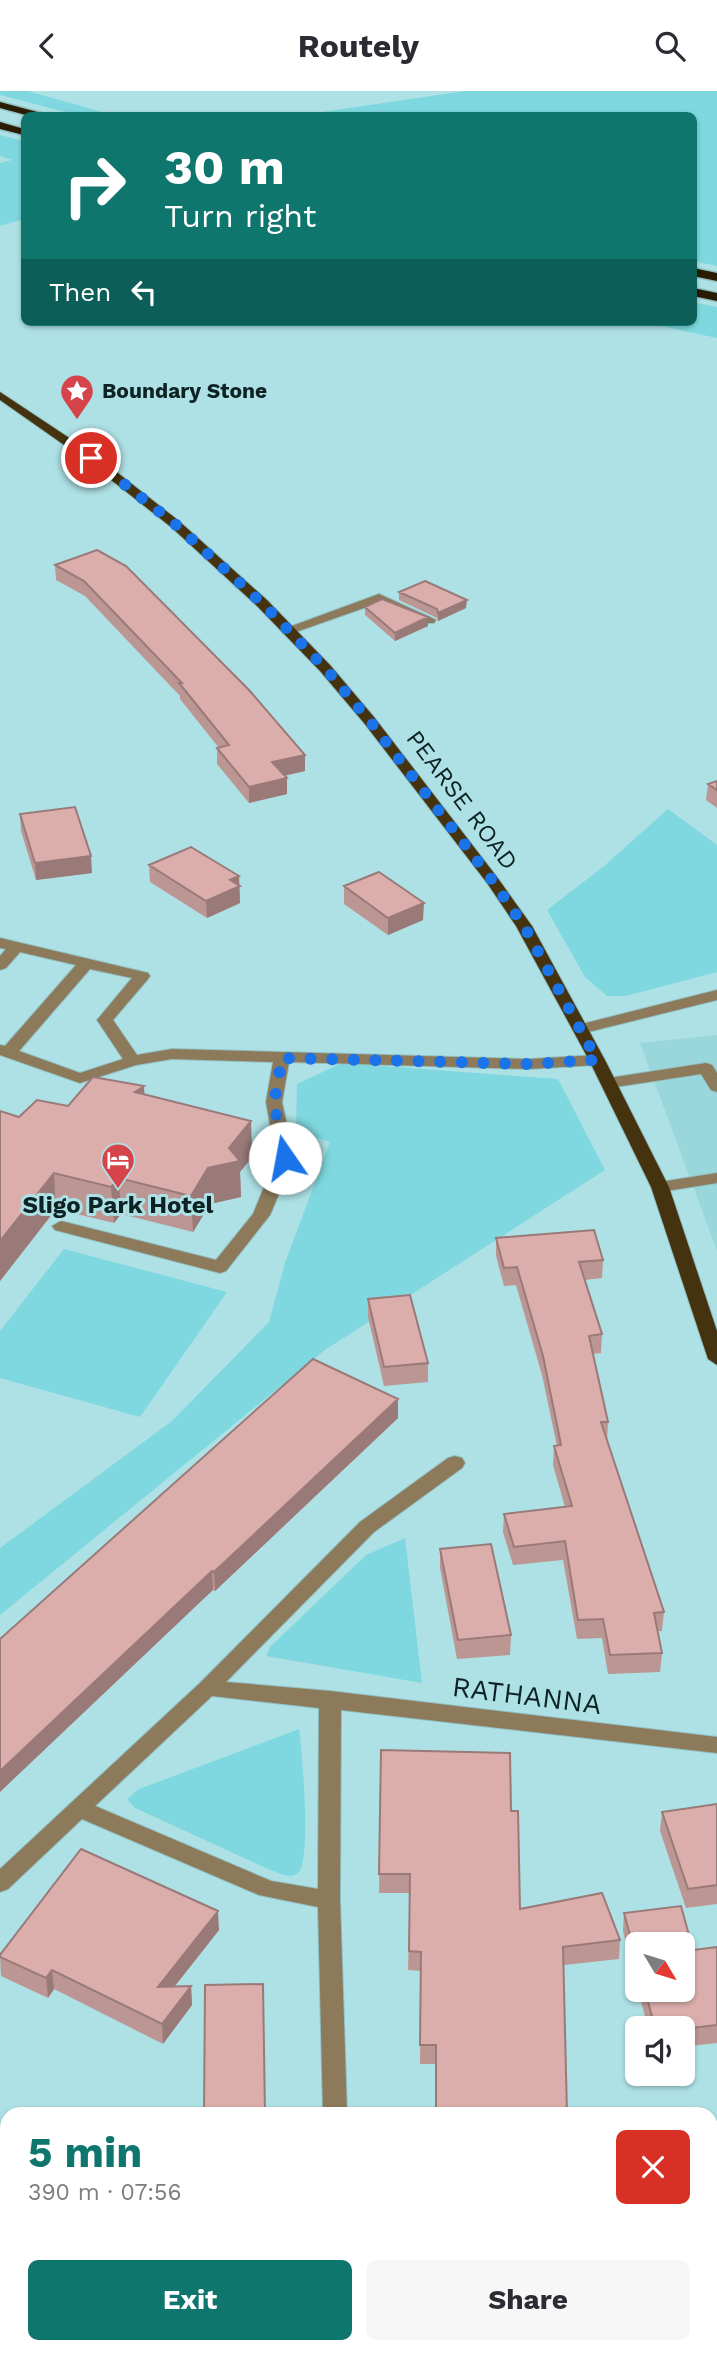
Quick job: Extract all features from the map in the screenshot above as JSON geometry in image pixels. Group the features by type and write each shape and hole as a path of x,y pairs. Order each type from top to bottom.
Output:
{"highway":[{"path":"0,105 26,112"},
{"path":"0,125 21,131"},
{"path":"697,273 717,277"},
{"path":"697,293 717,297"}],"main road":[{"name":"PEARSE ROAD","path":"0,395 91,458 175,524 288,630 369,720 492,880 524,926 597,1060 660,1187 672,1215 717,1359"}],"street":[{"path":"288,630 379,598 429,620"},
{"path":"0,965 8,945 142,976 105,1020 134,1061"},
{"path":"86,963 5,1051 80,1078 134,1061 172,1054 529,1064 597,1060"},
{"path":"580,1029 717,995"},
{"path":"61,1226 220,1267 261,1215 285,1158 274,1103 282,1058"},
{"path":"608,1083 712,1066 717,1087"},
{"path":"660,1187 717,1178"},
{"path":"0,1883 207,1688 367,1527 455,1463"},
{"name":"RATHANNA","path":"207,1688 330,1699 579,1732 717,1745"},
{"path":"330,1699 328,1899 335,2107"},
{"path":"77,1808 267,1889 328,1899"}],"shaded area":[{"path":"0,91 27,91 102,112 65,112 0,95"},
{"path":"465,91 717,91 717,266 697,262 697,112 322,112"},
{"path":"0,135 21,140 21,220 0,226 0,163 12,160 0,156"},
{"path":"697,303 717,307 717,338 662,326 697,326"},
{"path":"668,809 717,845 717,972 626,996 607,996 585,977 547,910 603,867"},
{"path":"717,1035 717,1251 640,1043"},
{"path":"342,1063 558,1079 605,1170 325,1350 0,1615 0,1548 172,1421 269,1322 285,1263 330,1142 296,1132 297,1084"},
{"path":"64,1249 227,1292 140,1417 0,1378 0,1331"},
{"path":"405,1538 422,1683 266,1656 270,1647 366,1555"},
{"path":"299,1729 305,1828 302,1864 295,1875 283,1875 268,1869 135,1808 127,1799 139,1789"}],"building":[{"path":"97,550 126,566 249,690 305,755 272,762 287,778 249,787 217,748 229,745 179,683 182,683 84,581 55,565"},
{"path":"425,581 467,600 438,613 437,609 399,592"},
{"path":"382,599 428,617 395,633 365,607"},
{"path":"717,781 717,790 708,784"},
{"path":"75,807 91,856 35,863 20,814"},
{"path":"191,847 239,876 230,880 240,886 206,901 149,865"},
{"path":"379,872 424,903 388,918 344,886"},
{"path":"93,1077 144,1086 135,1092 251,1121 229,1148 240,1161 208,1168 191,1196 119,1178 111,1187 54,1173 0,1241 0,1111 19,1117 37,1100 68,1106"},
{"path":"594,1230 603,1260 579,1262 602,1334 589,1336 608,1422 601,1422 664,1612 654,1613 662,1653 610,1655 603,1619 578,1620 565,1541 514,1547 504,1514 572,1506 554,1446 561,1445 543,1356 517,1267 504,1268 496,1238"},
{"path":"410,1295 428,1363 384,1367 368,1299"},
{"path":"313,1359 398,1399 0,1771 0,1639"},
{"path":"491,1544 511,1635 458,1640 440,1549"},
{"path":"381,1750 510,1753 511,1811 518,1811 520,1909 602,1893 620,1940 563,1947 567,2107 436,2107 436,2045 420,2045 421,1952 409,1951 410,1874 379,1874"},
{"path":"717,1804 717,1885 688,1889 662,1812"},
{"path":"81,1849 218,1911 158,1987 191,1986 162,2024 52,1970 46,1978 0,1957"},
{"path":"681,1906 688,1932 629,1932 624,1913"},
{"path":"717,1947 717,2025 695,2028 695,2016 652,2016 648,2002 695,2002 695,1950"},
{"path":"263,1984 265,2107 204,2107 205,1985"}],"place":[{"name":"Boundary Stone","path":"77,421"},
{"name":"Sligo Park Hotel","path":"118,1190"}],"route":[{"path":"91,458 175,524 262,603 325,668 369,720 524,926 597,1060 529,1064 282,1058 274,1103 285,1158"}]}
